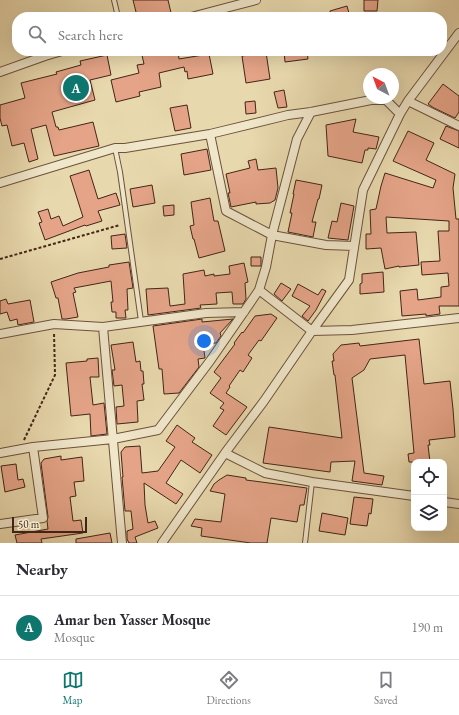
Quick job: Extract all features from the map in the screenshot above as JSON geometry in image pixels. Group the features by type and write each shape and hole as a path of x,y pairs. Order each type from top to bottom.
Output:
{"street":[{"path":"211,12 256,0"},
{"path":"447,49 459,33"},
{"path":"0,72 46,56"},
{"path":"162,543 349,280 363,190 400,114 442,56"},
{"path":"0,183 115,148 125,148 210,134 288,115 371,100 386,100 400,114"},
{"path":"408,101 459,126"},
{"path":"0,453 20,448 113,439 158,430 210,361 259,290 266,267 272,234 296,139 311,112"},
{"path":"210,134 226,211 272,234 326,245 354,246"},
{"path":"259,290 312,331 352,330 459,318"},
{"path":"0,334 54,324 103,327 206,312 244,312"},
{"path":"103,327 122,543"},
{"path":"0,524 43,518 33,447"},
{"path":"225,453 265,473 312,482 411,496"},
{"path":"447,502 459,504"}],"lane":[{"path":"114,0 117,12"},
{"path":"115,148 128,224 141,321"},
{"path":"305,543 312,482"}],"path":[{"path":"0,259 128,224"},
{"path":"20,448 55,376 54,324"}],"building":[{"path":"133,0 168,0 171,12 136,12"},
{"path":"364,0 378,0 377,11 364,11"},
{"path":"347,6 349,12 330,12"},
{"path":"107,56 111,75 90,80 95,100 52,112 56,127 58,127 59,130 93,122 99,146 54,156 46,125 31,129 38,159 29,162 24,143 12,146 7,125 2,126 0,118 0,105 25,98 21,83 57,74 56,72 81,65 80,61"},
{"path":"142,56 179,56 179,59 197,56 209,56 213,74 188,79 187,71 185,72 184,67 159,73 161,87 139,92 140,96 116,102 111,80 139,73 137,65 144,64"},
{"path":"242,56 267,56 270,79 246,83"},
{"path":"284,56 308,56 308,59 285,62"},
{"path":"443,84 459,96 459,112 455,118 428,104"},
{"path":"284,90 287,107 278,108 274,92"},
{"path":"255,101 256,113 246,114 245,102"},
{"path":"187,105 191,128 175,131 170,108"},
{"path":"356,119 353,132 379,137 376,149 368,148 368,150 365,150 362,163 328,156 326,125"},
{"path":"446,126 459,131 459,148 440,139"},
{"path":"408,131 434,143 426,160 455,174 453,188 456,219 459,219 459,306 439,306 440,314 426,316 426,314 402,316 400,291 417,289 418,300 441,297 441,287 449,286 448,273 422,275 421,262 440,261 438,231 449,231 449,221 386,217 387,233 416,232 419,265 399,266 385,269 381,248 366,249 366,234 371,234 370,210 376,209 385,173 433,188 436,180 393,161"},
{"path":"207,149 211,170 184,175 181,154"},
{"path":"256,159 258,170 276,168 278,188 275,200 270,203 256,204 256,202 231,207 226,174 250,168 248,161"},
{"path":"89,170 98,199 116,193 120,205 98,211 102,221 86,226 85,225 45,240 39,223 42,222 38,212 48,209 51,219 59,216 63,226 83,217 70,176"},
{"path":"296,180 322,185 312,222 316,222 313,237 288,232"},
{"path":"152,185 155,203 133,207 130,189"},
{"path":"210,198 214,221 218,221 225,251 199,258 190,226 194,225 191,202"},
{"path":"341,203 354,206 348,240 328,238 332,221 337,222"},
{"path":"174,205 174,215 164,216 163,206"},
{"path":"125,234 127,248 112,249 111,236"},
{"path":"251,257 261,257 261,266 251,266"},
{"path":"129,262 133,288 127,289 128,310 125,310 126,318 116,318 116,312 112,312 111,302 113,302 111,281 74,288 76,292 73,293 78,317 62,319 58,298 56,298 51,282 78,273 109,267 109,265"},
{"path":"244,263 248,282 245,283 246,299 243,304 233,304 232,292 216,293 217,304 200,305 201,308 148,315 146,289 168,288 170,306 185,304 183,274 204,270 205,276 214,274 214,276 230,274 229,266"},
{"path":"383,272 384,292 360,294 362,274"},
{"path":"281,283 291,289 282,301 274,294"},
{"path":"298,284 318,295 322,289 326,291 316,310 308,321 302,316 310,306 292,296"},
{"path":"6,299 8,304 30,300 34,322 18,325 17,319 10,321 7,312 0,314 0,301"},
{"path":"271,314 277,318 261,341 259,340 248,355 252,358 243,372 240,370 226,393 247,407 226,435 213,426 224,410 220,408 224,403 210,393 221,378 214,372 255,316"},
{"path":"202,319 202,322 233,319 220,333 221,336 216,343 203,344 205,358 198,359 199,367 179,393 164,394 162,369 159,369 153,326"},
{"path":"419,339 424,384 450,381 455,437 429,440 430,459 411,459 411,462 409,462 408,454 414,453 405,355 370,359 364,370 352,378 364,473 384,476 382,485 352,481 355,461 331,462 330,472 263,463 269,427 342,438 332,361 334,361 333,354 341,345 359,343 360,346"},
{"path":"133,342 136,362 140,361 141,371 143,371 144,384 142,384 144,400 137,401 138,422 117,424 116,407 124,406 122,385 114,386 112,370 115,370 111,345"},
{"path":"98,358 99,377 90,377 93,405 104,403 107,434 91,436 90,414 71,416 66,363 87,361 87,359"},
{"path":"177,425 195,438 192,442 212,455 200,473 181,460 166,483 183,494 176,504 144,483 148,523 155,521 158,528 135,537 137,543 129,543 127,539 127,531 133,529 131,511 125,511 121,452 125,447 140,446 142,473 158,471 175,447 166,441"},
{"path":"61,456 61,460 82,457 84,481 74,482 76,496 70,497 73,521 81,520 83,533 41,539 42,543 17,543 15,535 48,529 48,517 41,463 44,459"},
{"path":"16,464 18,480 23,479 25,487 5,492 1,466"},
{"path":"227,475 246,478 246,480 307,488 304,505 300,505 297,522 271,518 267,543 251,543 201,536 202,528 191,526 195,519 221,522 225,494 210,491 214,484"},
{"path":"354,497 373,499 371,514 369,513 367,526 350,524"},
{"path":"322,513 348,518 345,535 319,531"},
{"path":"110,533 112,543 76,543 76,539"}],"place":[{"name":"Amar ben Yasser Mosque","path":"76,88"}]}
